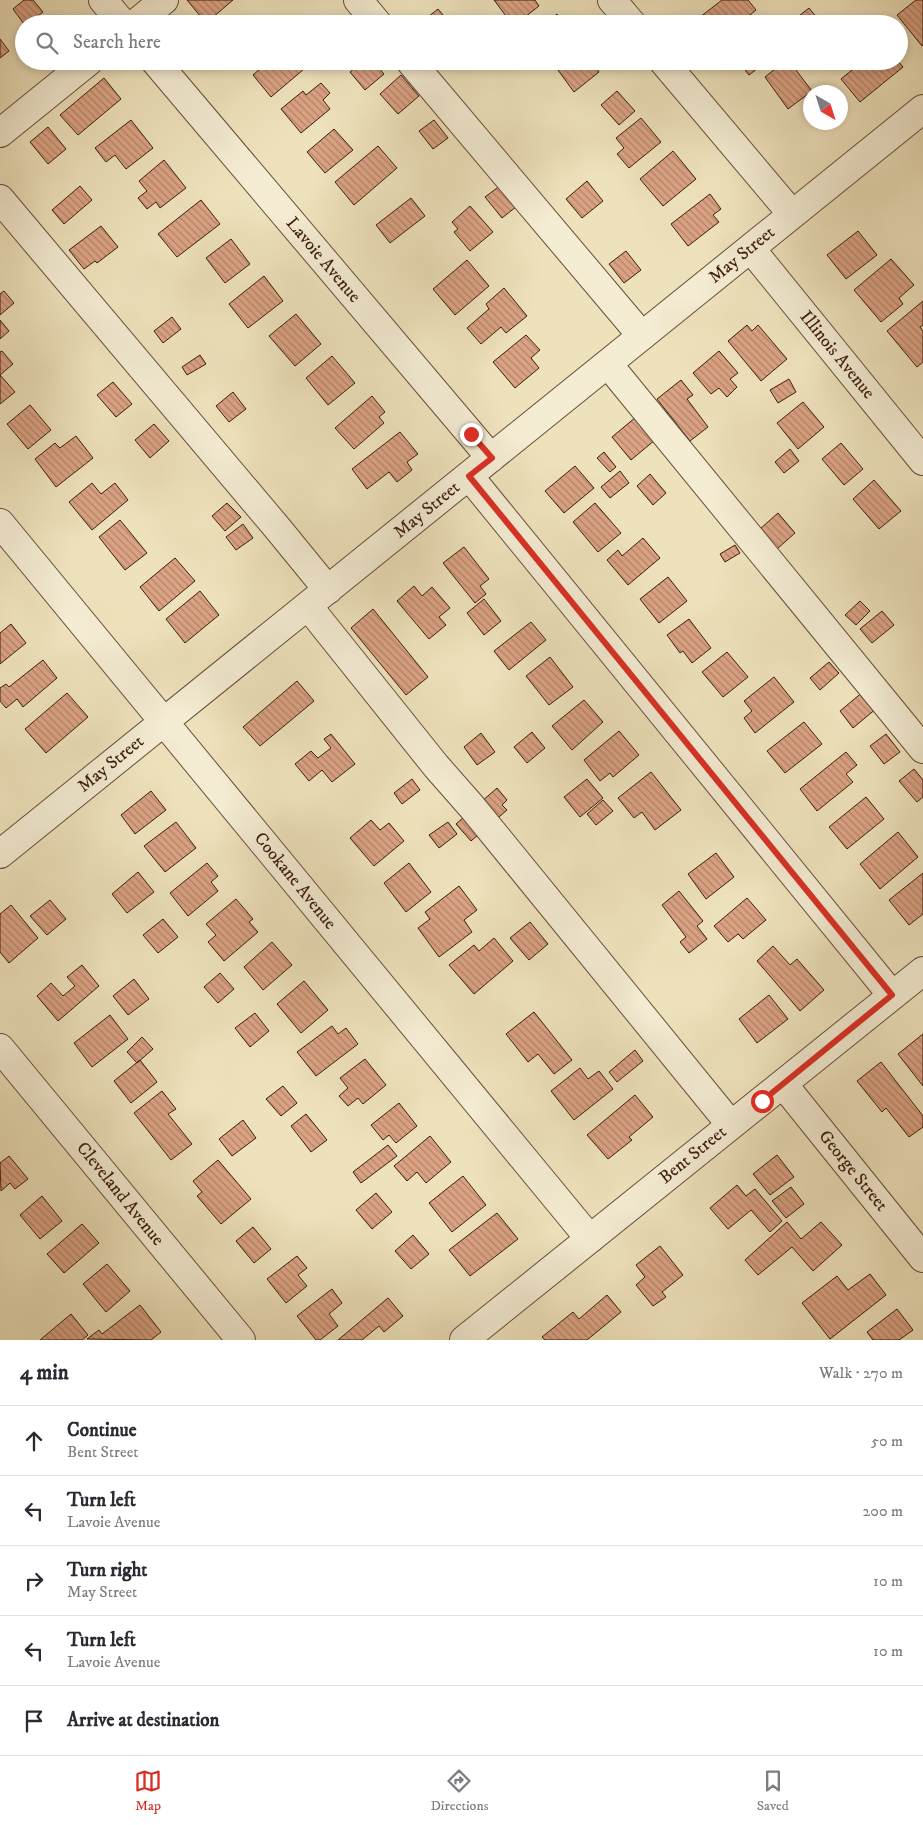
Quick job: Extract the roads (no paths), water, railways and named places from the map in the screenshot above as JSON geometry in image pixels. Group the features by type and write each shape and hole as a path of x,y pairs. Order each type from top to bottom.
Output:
{"street":[{"path":"104,0 116,15"},
{"path":"146,15 164,0"},
{"path":"358,0 370,15"},
{"path":"612,0 624,15"},
{"path":"0,133 78,70"},
{"name":"Lavoie Avenue","path":"163,70 492,458"},
{"path":"418,70 642,336"},
{"path":"672,70 792,214"},
{"name":"May Street","path":"0,854 923,109"},
{"path":"0,199 279,530 318,598 431,759 731,1125"},
{"name":"Illinois Avenue","path":"751,249 923,461"},
{"path":"608,364 923,749"},
{"path":"469,476 892,995"},
{"name":"Cookane Avenue","path":"0,523 590,1239"},
{"name":"Bent Street","path":"476,1336 590,1239 923,970"},
{"name":"Cleveland Avenue","path":"0,1048 240,1340"},
{"name":"George Street","path":"783,1084 923,1258"}]}
